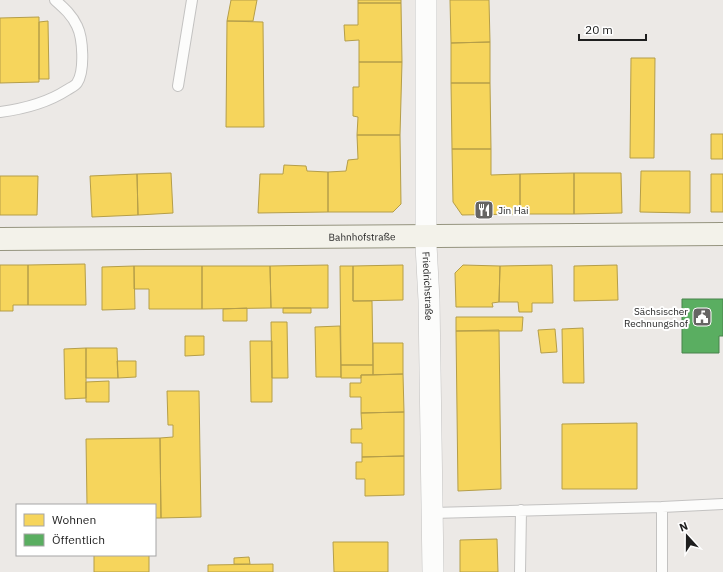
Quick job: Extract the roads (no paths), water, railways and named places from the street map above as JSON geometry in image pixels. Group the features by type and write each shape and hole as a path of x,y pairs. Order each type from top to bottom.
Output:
{"main road":[{"name":"Bahnhofstraße","path":"0,239 723,234"}],"street":[{"name":"Friedrichstraße","path":"426,0 426,236 430,300 433,572"}],"lane":[{"path":"0,112 16,110 54,98 77,84 82,68 82,48 78,27 71,15 55,0"},
{"path":"178,86 192,0"},
{"path":"432,513 723,504"},
{"path":"662,507 662,572"},
{"path":"520,572 521,510"}],"place":[{"name":"Jin Hai","path":"484,210"},
{"name":"Sächsischer Rechnungshof","path":"702,317"}]}
